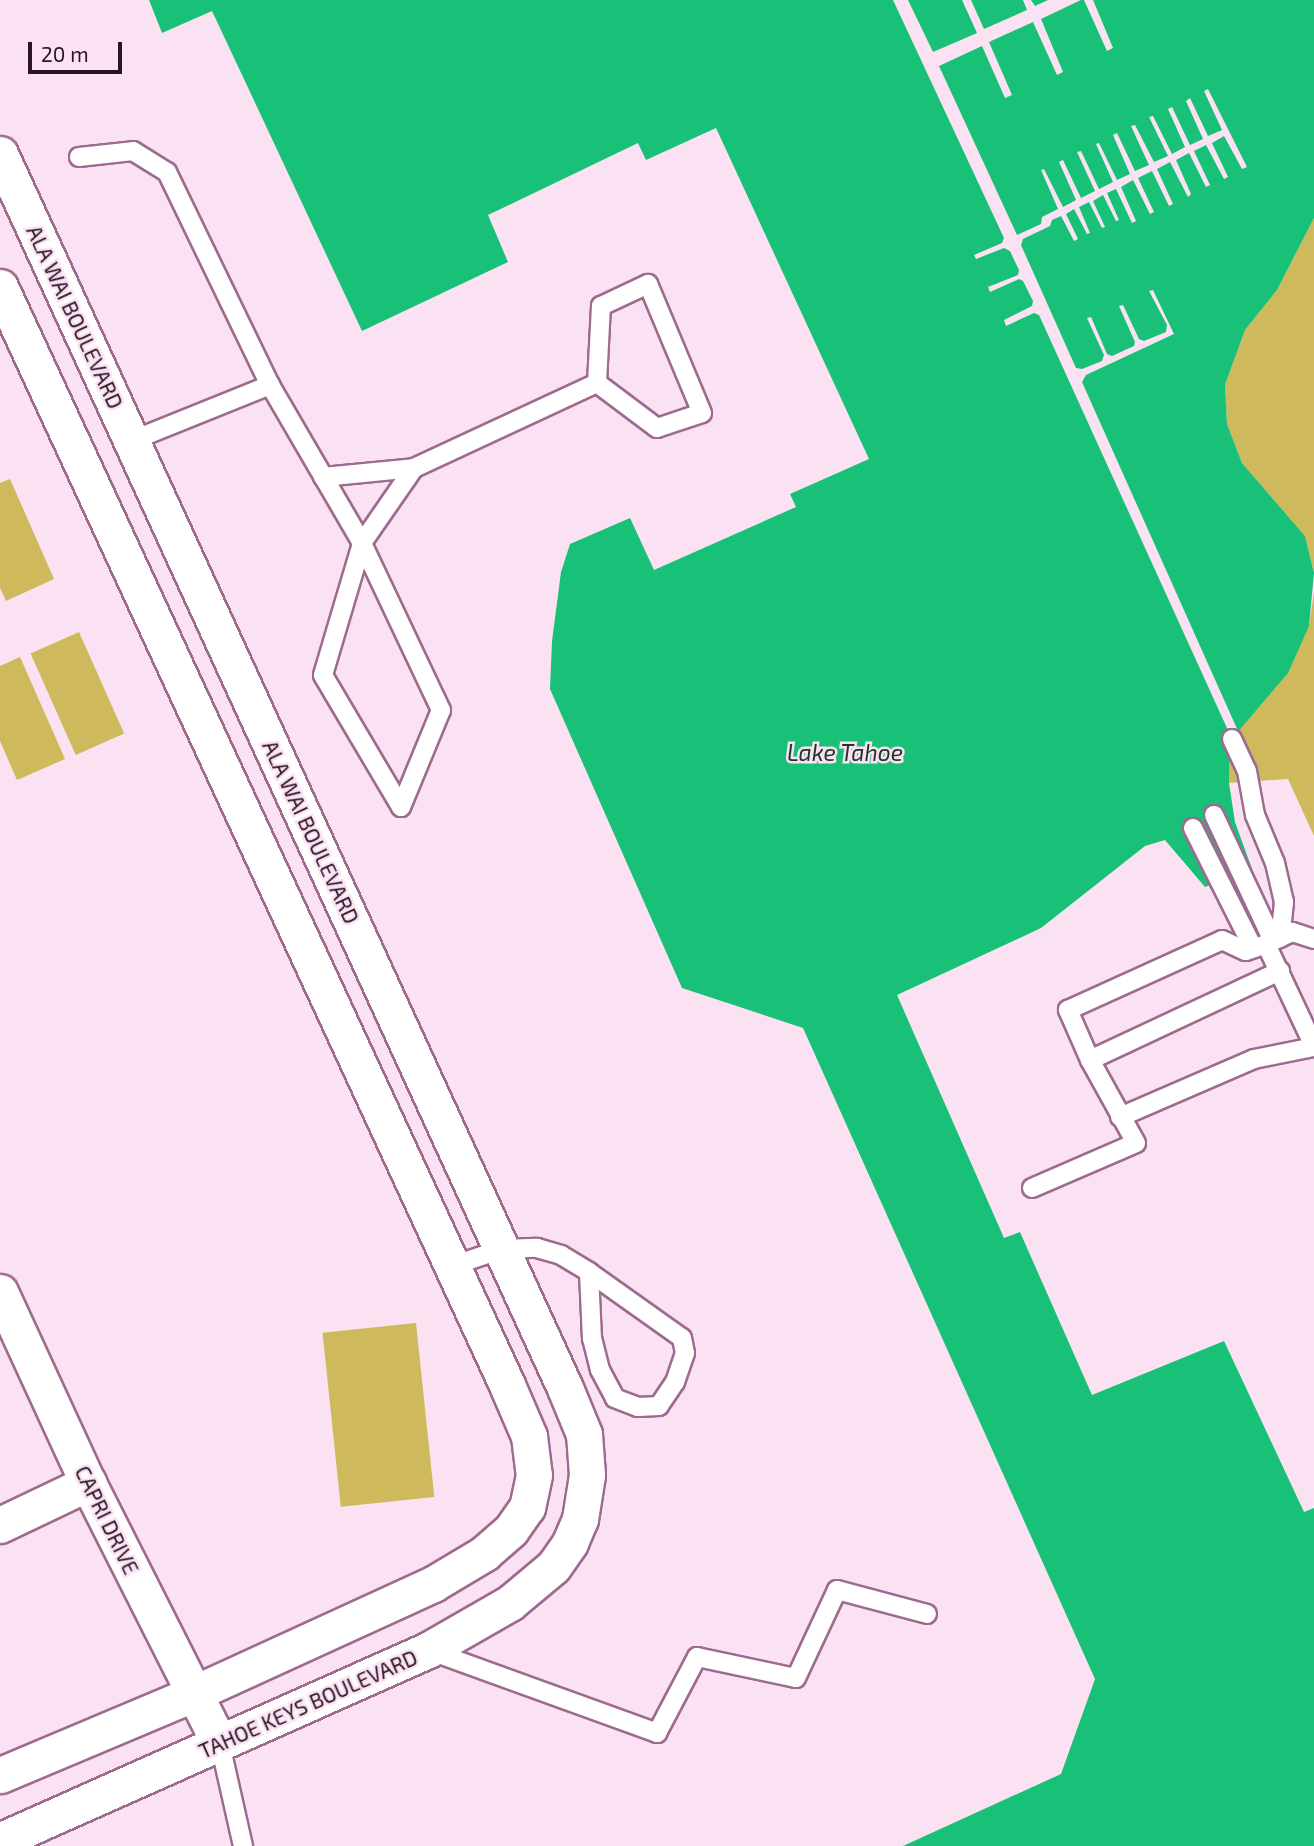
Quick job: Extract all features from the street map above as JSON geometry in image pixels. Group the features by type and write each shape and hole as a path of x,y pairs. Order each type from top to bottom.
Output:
{"street":[{"name":"ALA WAI BOULEVARD","path":"0,154 502,1249 584,1434 587,1475 580,1519"},
{"path":"0,287 529,1436 534,1475 527,1507 511,1530 485,1553 433,1584 194,1694 0,1775"},
{"name":"CAPRI DRIVE","path":"0,1292 88,1483 219,1744"},
{"path":"0,1525 88,1483"},
{"name":"TAHOE KEYS BOULEVARD","path":"0,1841 428,1650 510,1603 553,1566 570,1543 580,1519"}],"lane":[{"path":"79,156 133,151 167,172 270,384 362,542 441,710 401,807 323,675 362,542 414,468"},
{"path":"648,284 702,412 657,428 597,383 601,306 648,284"},
{"path":"323,477 414,468 597,383"},
{"path":"131,441 270,384"},
{"path":"1232,739 1247,771 1255,815 1275,863 1284,902 1268,943"},
{"path":"1120,1117 1254,1059 1314,1046 1214,815"},
{"path":"1193,828 1268,943"},
{"path":"1032,1188 1136,1143 1090,1060 1068,1010 1222,940 1246,951 1293,932 1314,939"},
{"path":"1090,1060 1280,971"},
{"path":"452,1266 502,1249 537,1248 561,1255 589,1272 682,1338 685,1353 675,1382 659,1406 638,1407 615,1398 600,1370 592,1339 589,1272"},
{"path":"428,1650 657,1733 696,1657 796,1678 837,1590 927,1614"},
{"path":"219,1744 243,1846"}],"shaded area":[{"path":"1314,218 1314,573 1305,536 1242,463 1227,424 1225,385 1245,330 1277,290"},
{"path":"10,479 54,579 6,601 0,588 0,483"},
{"path":"1314,592 1314,836 1288,779 1229,783 1230,741 1255,710 1309,626"},
{"path":"79,632 124,733 76,755 31,654"},
{"path":"20,657 65,759 17,780 0,741 0,666"},
{"path":"416,1323 434,1497 341,1507 323,1333"}],"water":[{"name":"Lake Tahoe","path":"149,0 1314,0 1314,218 1277,290 1245,330 1225,385 1227,424 1242,463 1305,536 1314,573 1309,626 1288,673 1230,741 1229,783 1235,822 1252,869 1205,887 1165,840 1145,846 1041,928 897,995 1004,1238 1020,1232 1092,1395 1224,1341 1304,1512 1314,1508 1314,1846 903,1846 1061,1774 1095,1679 803,1028 682,988 550,689 552,641 561,572 570,544 630,518 654,570 796,507 790,494 869,459 716,128 646,160 638,143 488,215 508,262 362,331 212,11 162,33"}],"pier":[{"path":"893,0 908,0 933,52 977,33 962,0 971,0 984,29 1027,10 1023,0 1031,0 1035,6 1048,0 1081,0 1041,19 1063,72 1057,75 1033,22 989,42 1012,95 1005,98 982,46 939,66 1017,235 1041,224 1042,217 1058,209 1041,170 1044,169 1063,207 1076,200 1059,162 1063,160 1081,198 1095,191 1077,152 1081,151 1099,189 1113,182 1096,144 1099,143 1117,180 1130,174 1113,135 1117,133 1135,171 1149,165 1131,126 1135,125 1154,162 1168,156 1149,117 1153,116 1172,154 1185,147 1168,109 1172,107 1190,145 1203,139 1186,101 1190,98 1208,136 1222,130 1204,91 1208,89 1247,167 1242,169 1224,136 1212,143 1228,177 1224,179 1206,145 1194,151 1210,185 1206,187 1189,153 1176,160 1191,194 1188,197 1170,162 1157,169 1173,204 1169,206 1152,171 1138,178 1154,212 1150,214 1133,180 1121,187 1136,221 1132,223 1116,189 1107,193 1119,220 1116,221 1103,195 1093,201 1105,227 1102,228 1089,202 1079,207 1090,233 1087,234 1074,209 1066,214 1078,239 1074,241 1061,216 1052,220 1050,226 1023,239 1021,245 1076,368 1082,369 1102,361 1104,355 1087,318 1091,317 1107,354 1112,356 1134,346 1135,342 1119,306 1123,305 1139,339 1144,341 1166,332 1167,325 1149,291 1153,290 1174,334 1086,375 1082,382 1238,731 1232,739 1039,315 1034,313 1006,326 1004,320 1032,306 1033,301 1023,281 1019,279 990,292 988,287 1018,275 1019,270 1010,251 1004,248 976,259 974,255 1002,243 1004,238"},
{"path":"1084,0 1093,0 1113,48 1107,51"}]}
